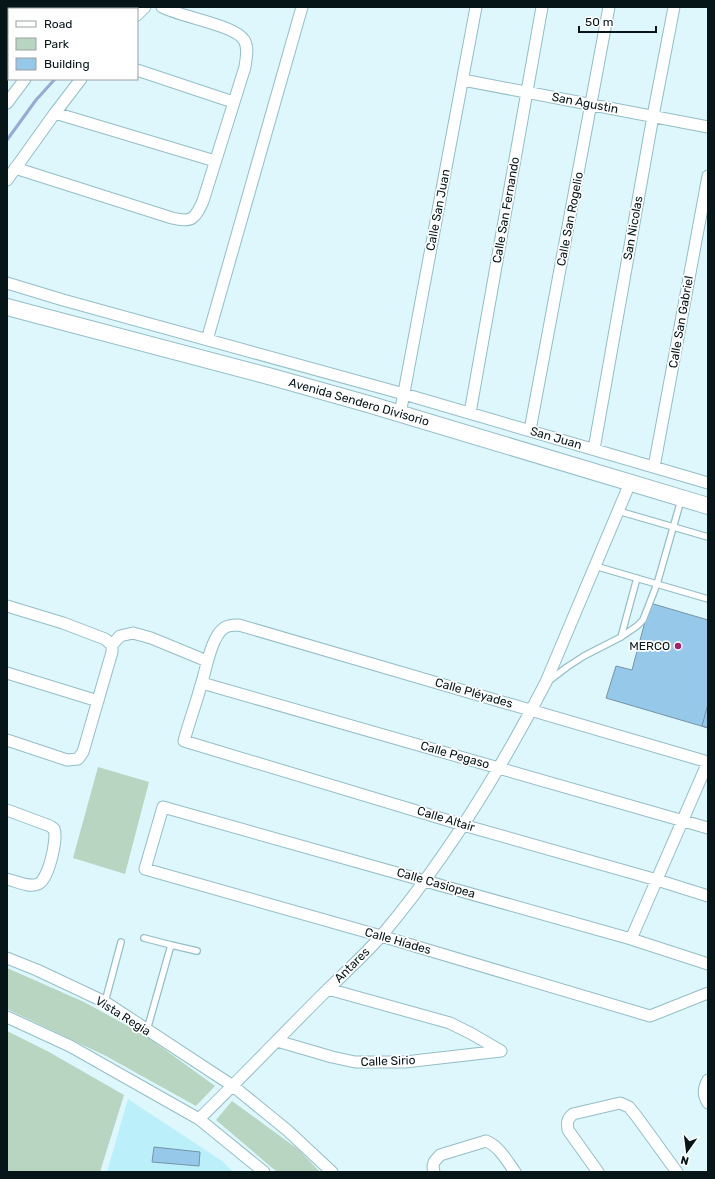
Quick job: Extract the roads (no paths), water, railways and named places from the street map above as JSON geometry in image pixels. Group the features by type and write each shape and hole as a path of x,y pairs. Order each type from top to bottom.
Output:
{"street":[{"path":"15,168 172,218 191,220 197,214 203,201 245,67 247,48 245,41 241,36 230,30 162,7"},
{"path":"207,340 302,7"},
{"name":"Calle San Juan","path":"400,414 476,7"},
{"name":"Calle San Fernando","path":"470,413 542,7"},
{"name":"Calle San Rogelio","path":"530,430 609,7"},
{"name":"San Nicolas","path":"594,449 653,116 674,7"},
{"path":"138,70 233,102"},
{"path":"7,102 24,80"},
{"path":"7,180 55,112 80,80"},
{"name":"San Agustin","path":"463,80 708,127"},
{"path":"55,112 215,161"},
{"name":"Calle San Gabriel","path":"654,467 708,176"},
{"name":"Avenida Sendero Divisorio","path":"7,283 63,300 404,394"},
{"name":"Avenida Sendero Divisorio","path":"7,307 272,377 708,506"},
{"name":"San Juan","path":"404,394 708,483"},
{"name":"Antares","path":"233,1086 381,936 425,880 463,824 532,710 546,682 630,483"},
{"path":"7,606 63,623 105,639 112,645"},
{"name":"Calle Pléyades","path":"207,661 218,634 229,625 239,625 708,762"},
{"path":"7,740 67,760 78,759 83,752 112,652 112,645 120,636 133,633 151,638 207,661 202,682"},
{"path":"7,673 98,701"},
{"name":"Calle Altair","path":"202,682 184,741 708,896"},
{"name":"Calle Pegaso","path":"202,682 708,828"},
{"path":"631,939 708,762"},
{"name":"Calle Casiopea","path":"145,869 163,807 631,939 708,964"},
{"path":"7,810 50,826 56,833 56,840 46,876 41,883 36,885 27,884 7,879"},
{"name":"Calle Híades","path":"145,869 381,936 650,1016 708,993"},
{"name":"Vista Regia","path":"7,958 37,970 105,1002 233,1086 287,1130 332,1172"},
{"name":"Calle Sirio","path":"277,1040 332,1057 362,1062 405,1062 501,1051 450,1023 328,989"},
{"path":"7,1017 70,1046 199,1119 264,1172"},
{"path":"708,1081 703,1093 708,1104"},
{"path":"199,1119 233,1086"},
{"path":"598,1172 568,1130 567,1123 573,1114 620,1103 629,1107 677,1172"},
{"path":"434,1172 434,1162 440,1155 486,1141 497,1148 515,1172"}],"lane":[{"path":"546,682 567,667 637,626 643,620 657,584 682,498"},
{"path":"618,512 708,537"},
{"path":"595,566 708,599"},
{"path":"621,636 637,578"},
{"path":"144,938 197,951"},
{"path":"105,1002 121,942"},
{"path":"147,1030 171,945"}],"waterway":[{"path":"7,140 36,100 54,80"}],"place":[{"name":"MERCO","path":"678,646"}]}
